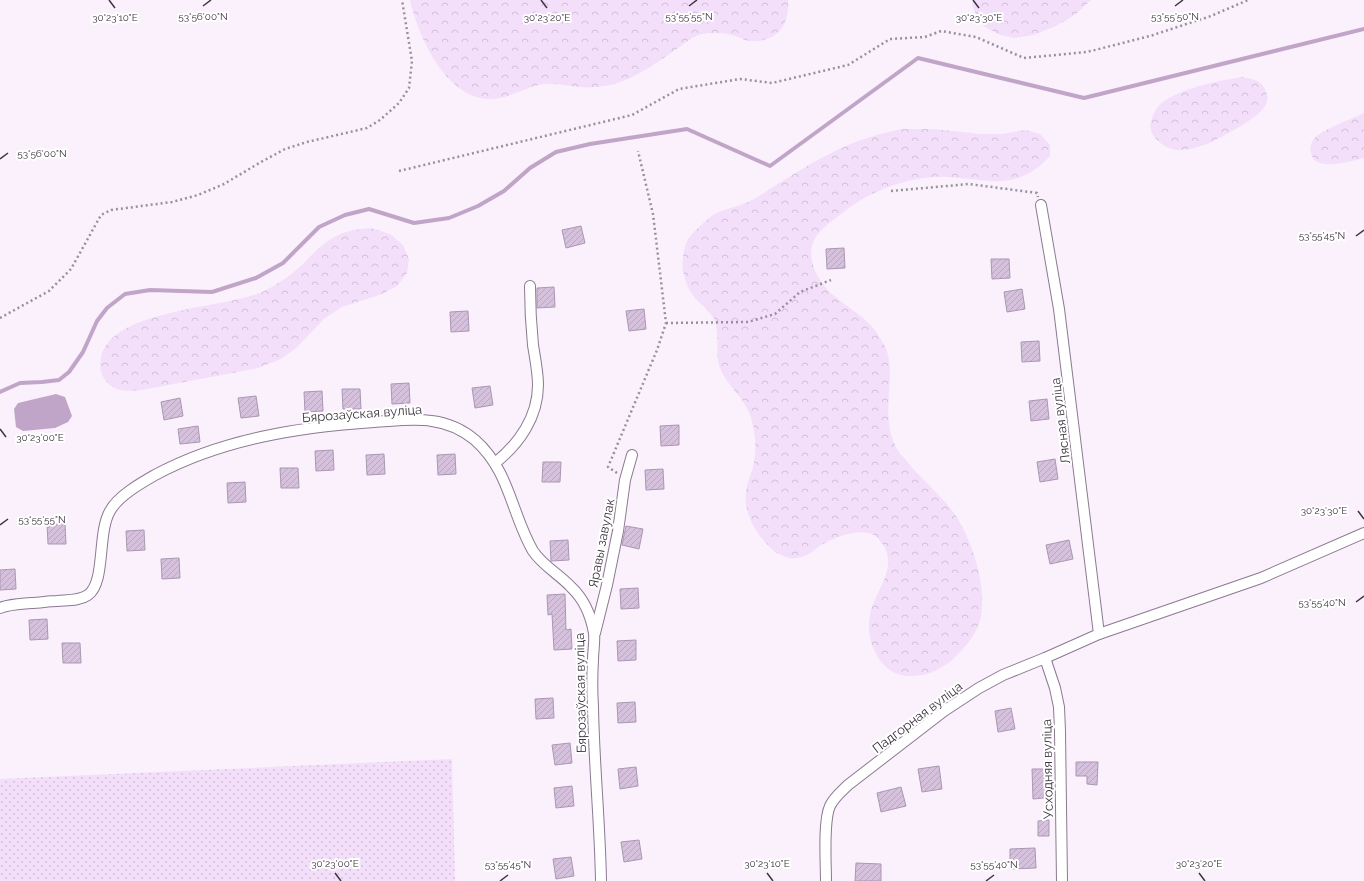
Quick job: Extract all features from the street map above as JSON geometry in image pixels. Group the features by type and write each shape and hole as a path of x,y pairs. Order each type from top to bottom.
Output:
{"street":[{"name":"Лясная вуліца","path":"1041,205 1060,309 1099,634"},
{"path":"495,463 506,454 528,425 534,411 537,398 538,384 530,310 530,286"},
{"name":"Бярозаўская вуліца","path":"0,608 6,605 75,600 86,596 94,590 98,580 105,523 111,509 119,500 134,488 175,465 215,450 259,438 302,429 357,423 418,420 434,421 465,432 476,441 495,463 506,484 528,541 540,559 548,568 571,586 581,598 588,610 594,635 592,700 601,881"},
{"name":"Яравы завулак","path":"594,635 618,531 625,480 632,455"},
{"name":"Падгорная вуліца","path":"826,881 826,824 829,808 836,796 848,785 944,711 978,688 1003,675 1099,634 1260,578 1364,533"},
{"name":"Усходняя вуліца","path":"1045,658 1056,688 1059,707 1062,881"}],"path":[{"path":"0,318 50,291 71,269 101,215 111,210 172,202 198,195 224,184 285,149 307,142 367,128 380,120 399,103 409,88 412,61 402,0"},
{"path":"399,171 632,115 679,89 740,79 772,83 848,65 890,39 925,37 941,31 976,37 1024,58 1087,52 1150,36 1211,16 1248,0"},
{"path":"625,480 608,467 657,350 666,323 653,214 638,151"},
{"path":"891,191 969,184 1037,193 1041,205"},
{"path":"666,323 748,322 774,314 800,292 831,280"}],"green space":[{"path":"410,0 788,0 788,9 787,18 784,25 774,36 767,39 749,41 724,33 703,34 691,39 645,70 618,83 592,87 545,84 531,87 504,97 490,99 474,96 460,89 447,77 436,63 427,47 414,15"},
{"path":"973,0 1091,0 1076,14 1056,26 1033,35 1015,38 1000,35 985,27 977,17 972,5"},
{"path":"1242,77 1253,79 1260,83 1265,88 1267,94 1266,104 1261,111 1247,122 1207,144 1187,149 1171,149 1159,142 1153,135 1151,125 1157,108 1173,96 1196,87"},
{"path":"1364,113 1364,158 1334,164 1319,163 1314,159 1310,151 1310,147 1318,135"},
{"path":"902,129 934,129 980,134 1002,134 1025,130 1040,134 1050,145 1050,156 1036,169 1022,177 994,181 933,177 896,184 862,200 834,219 818,234 812,244 811,252 814,268 822,283 827,290 873,327 886,348 890,372 888,409 891,435 900,454 956,516 968,539 977,566 982,594 982,607 979,625 974,634 954,658 941,668 930,673 914,676 904,676 890,670 884,665 874,651 870,635 869,618 874,601 886,575 888,566 886,549 877,537 863,532 849,534 830,540 807,555 792,558 782,556 773,550 752,524 746,500 747,488 755,455 755,436 753,424 749,411 727,381 720,368 718,362 717,331 714,319 690,292 683,271 684,250 689,237 713,215 755,199 809,165 846,146 874,136"},
{"path":"371,228 390,234 403,245 409,259 407,273 397,286 382,294 342,307 325,318 295,349 279,360 258,368 142,390 120,390 108,383 102,375 100,368 101,358 109,342 124,329 146,320 170,313 244,298 262,292 288,277 315,251 336,236 350,231"},
{"path":"452,759 455,881 0,881 0,779"}],"shaded area":[{"path":"56,394 65,397 72,416 68,422 55,428 23,431 16,427 14,409 18,403"}],"building":[{"path":"581,226 585,243 566,248 562,230"},
{"path":"844,248 845,268 827,269 826,249"},
{"path":"991,259 1009,259 1010,278 992,279"},
{"path":"554,287 555,307 537,308 537,288"},
{"path":"1022,289 1025,309 1007,312 1004,292"},
{"path":"644,309 646,329 629,331 626,311"},
{"path":"468,311 469,331 451,332 450,312"},
{"path":"1039,341 1040,361 1022,362 1021,342"},
{"path":"409,383 410,403 392,404 391,384"},
{"path":"490,386 493,405 475,408 472,388"},
{"path":"342,389 360,389 361,409 343,409"},
{"path":"322,391 323,411 305,412 304,392"},
{"path":"256,396 259,416 241,418 238,398"},
{"path":"180,398 183,416 164,420 161,402"},
{"path":"1047,399 1049,419 1031,421 1029,401"},
{"path":"679,425 679,445 661,446 660,426"},
{"path":"198,426 200,442 180,444 178,429"},
{"path":"333,450 334,470 316,471 315,451"},
{"path":"384,454 385,474 367,475 366,455"},
{"path":"455,454 456,474 438,475 437,455"},
{"path":"1055,459 1058,479 1040,482 1037,462"},
{"path":"543,462 561,462 560,482 542,482"},
{"path":"280,468 298,468 299,488 281,488"},
{"path":"663,469 664,489 646,490 645,470"},
{"path":"245,482 246,502 228,503 227,483"},
{"path":"47,524 65,524 66,544 48,544"},
{"path":"626,526 643,529 639,549 622,545"},
{"path":"144,530 145,550 127,551 126,531"},
{"path":"568,540 569,560 551,561 550,541"},
{"path":"1069,540 1073,559 1050,564 1046,545"},
{"path":"179,558 180,578 162,579 161,559"},
{"path":"15,569 16,589 0,590 0,570"},
{"path":"638,588 639,608 621,609 620,589"},
{"path":"565,594 566,630 571,629 572,649 554,650 552,614 548,615 547,595"},
{"path":"47,619 48,639 30,640 29,620"},
{"path":"636,640 636,660 618,661 617,641"},
{"path":"62,643 80,643 81,663 63,663"},
{"path":"553,698 554,718 536,719 535,699"},
{"path":"635,702 636,722 618,723 617,703"},
{"path":"1011,708 1015,729 998,732 995,711"},
{"path":"570,743 572,763 555,765 552,745"},
{"path":"1076,762 1098,762 1097,785 1087,784 1087,776 1076,776"},
{"path":"939,766 942,789 922,792 918,769"},
{"path":"636,767 638,786 620,789 618,769"},
{"path":"1032,769 1044,769 1044,798 1033,799"},
{"path":"572,786 574,806 556,808 554,788"},
{"path":"901,787 906,806 881,812 877,793"},
{"path":"1049,820 1049,836 1038,836 1038,821"},
{"path":"639,840 642,859 624,862 621,842"},
{"path":"1035,848 1036,868 1010,869 1010,849"},
{"path":"571,857 574,876 556,879 553,859"},
{"path":"856,863 881,864 881,881 855,881"}],"waterway":[{"path":"0,392 20,383 59,380 69,372 83,352 97,321 107,308 125,294 150,290 212,292 256,278 283,263 319,227 345,215 369,209 414,223 449,218 478,206 504,191 530,168 556,152 590,144 687,129 770,166 918,58 1084,98 1364,29"}]}
